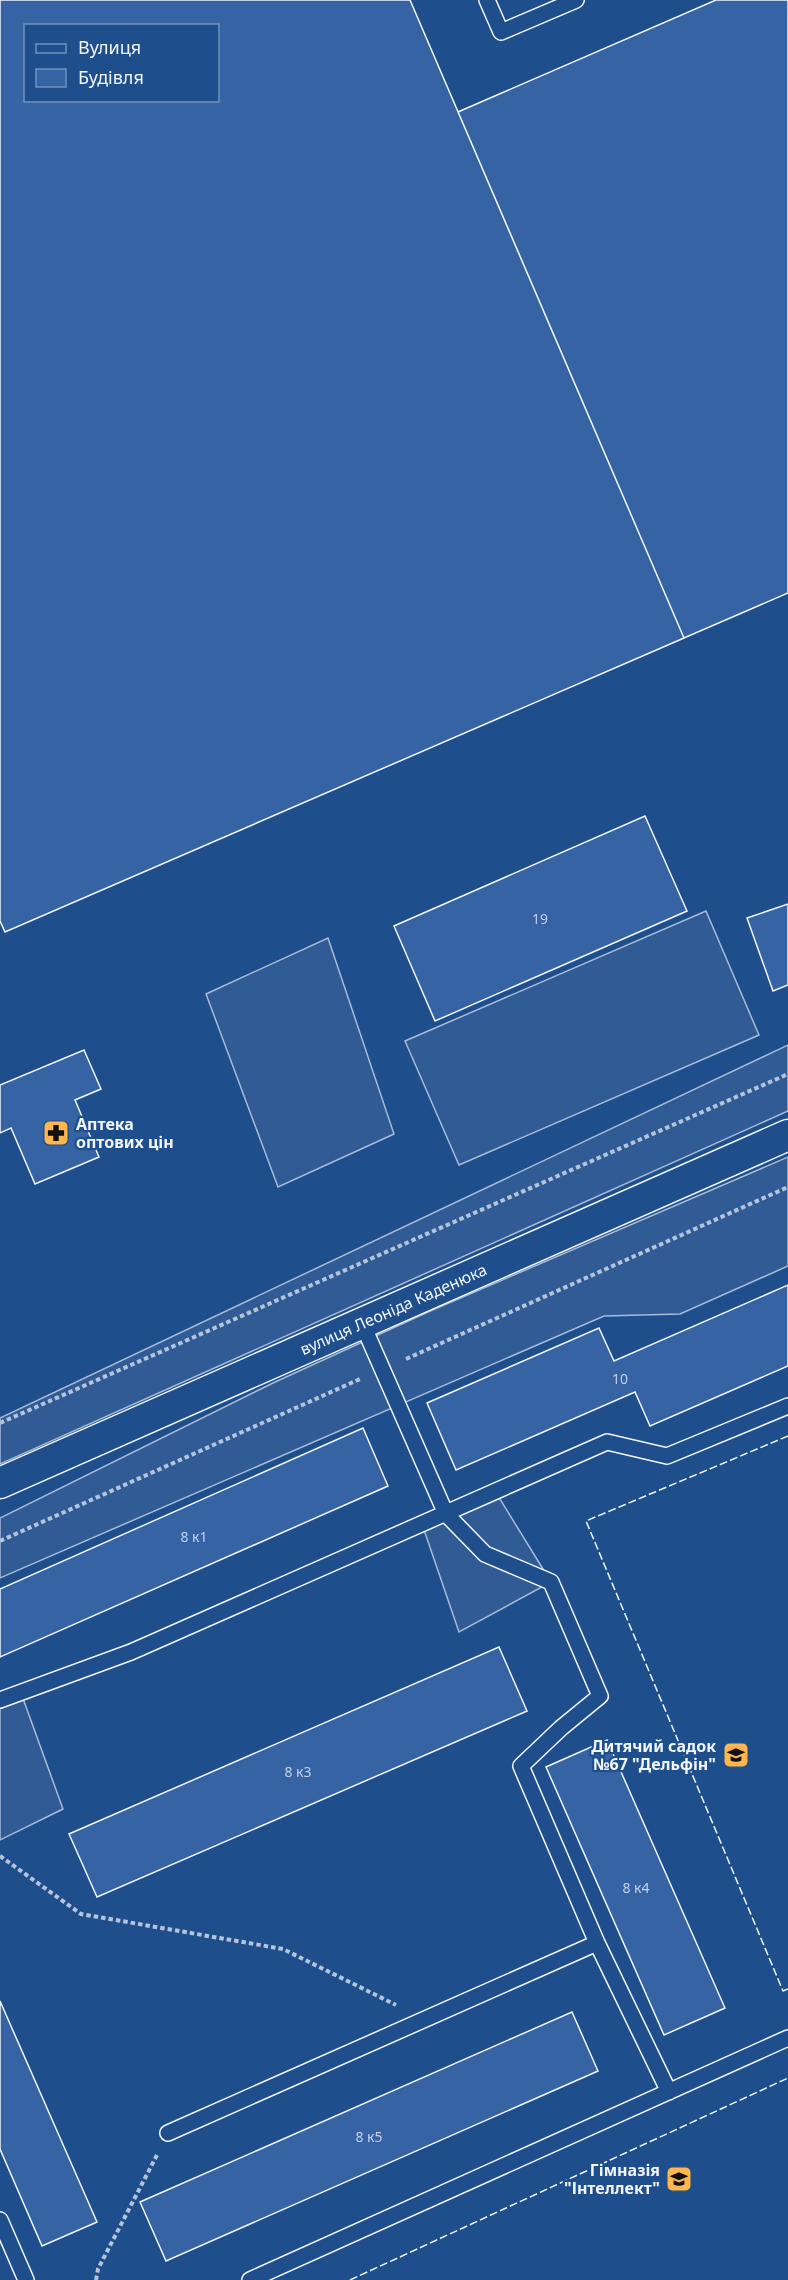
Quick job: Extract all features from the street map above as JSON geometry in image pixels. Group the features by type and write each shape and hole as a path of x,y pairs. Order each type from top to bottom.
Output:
{"street":[{"name":"вулиця Леоніда Каденюка","path":"0,1483 788,1135"}],"lane":[{"path":"487,0 501,32 576,0"},
{"path":"363,1323 446,1514 486,1554 551,1582 600,1696 561,1728 521,1766 597,1943 669,2092"},
{"path":"0,1700 131,1652 607,1442 667,1456 788,1406"},
{"path":"168,2133 597,1943"},
{"path":"250,2280 788,2038"},
{"path":"0,2220 26,2280"}],"path":[{"path":"0,1423 788,1074"},
{"path":"0,1856 81,1914 283,1949 425,2019"},
{"path":"96,2280 98,2269 168,2133"}],"shaded area":[{"path":"706,911 759,1035 459,1165 405,1041"},
{"path":"328,938 394,1134 278,1187 206,994"},
{"path":"788,1045 788,1111 0,1464 0,1418"},
{"path":"788,1157 788,1266 680,1314 604,1316 0,1578 0,1518 273,1383 428,1312"},
{"path":"495,1491 551,1582 459,1632 422,1524"},
{"path":"21,1693 63,1809 0,1840 0,1700"}],"building":[{"path":"0,0 410,0 684,638 5,932 0,921"},
{"path":"716,0 788,0 788,593 684,638 458,112"},
{"path":"645,816 687,911 435,1021 394,926"},
{"path":"788,904 788,985 773,991 747,918"},
{"path":"84,1050 101,1089 75,1100 99,1157 35,1184 11,1128 0,1133 0,1085"},
{"path":"788,1285 788,1366 650,1426 635,1392 456,1470 427,1403 599,1328 614,1361"},
{"path":"363,1428 388,1486 0,1657 0,1589"},
{"path":"499,1647 527,1711 97,1897 69,1834"},
{"path":"607,1740 725,2008 664,2035 546,1767"},
{"path":"0,2001 97,2222 42,2246 0,2149"},
{"path":"572,2012 598,2071 166,2261 140,2202"}],"fence":[{"path":"788,1436 586,1521 783,1991 788,1989"},
{"path":"350,2280 788,2078"}],"place":[{"name":"Аптека оптових цін","path":"56,1133"},
{"name":"Дитячий садок №67 \"Дельфін\"","path":"736,1755"},
{"name":"Гімназія \"Інтеллект\"","path":"679,2179"}]}
